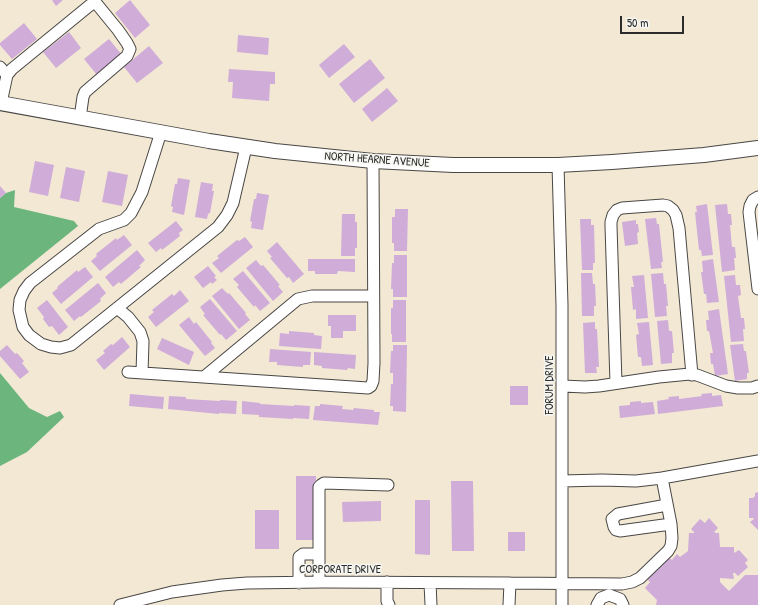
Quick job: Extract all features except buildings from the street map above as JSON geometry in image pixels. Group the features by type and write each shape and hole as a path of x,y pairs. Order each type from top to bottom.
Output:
{"main road":[{"name":"NORTH HEARNE AVENUE","path":"0,103 246,147 373,161 453,165 558,165 704,155 758,148"}],"street":[{"path":"0,103 8,75 12,69 93,3 96,3 127,42 130,50 127,56 85,92 80,118"},
{"path":"0,66 8,75"},
{"path":"161,132 142,192 131,213 124,220 99,229 30,283 24,290 20,300 19,310 23,327 29,335 41,344 60,348 71,345 218,227 234,203 246,147"},
{"path":"128,372 368,388 371,386 373,381 374,363 373,161"},
{"name":"FORUM DRIVE","path":"558,165 563,386 562,605"},
{"path":"758,197 753,200 749,212 758,289"},
{"path":"616,383 611,222 617,210 622,208 663,205 668,206 676,215 679,228 692,375"},
{"path":"204,377 298,299 312,296 373,296"},
{"path":"117,308 128,317 140,332 143,340 142,373"},
{"path":"563,386 585,387 659,377 692,375 697,375 726,386 752,388 758,386"},
{"path":"562,481 636,481 662,478 758,461"},
{"name":"CORPORATE DRIVE","path":"120,605 172,592 203,587 247,583 387,582 622,584 632,582 640,578 668,551 671,546 671,524 662,478"},
{"path":"319,582 319,487 324,483 388,485"},
{"path":"667,505 618,514 612,519 616,530 620,531 671,524"},
{"path":"299,582 299,557 303,554 319,554"},
{"path":"387,582 387,601 389,605"},
{"path":"430,583 431,605"},
{"path":"509,605 510,583"},
{"path":"597,605 601,598 609,595 620,599 623,605"}],"green space":[{"path":"15,190 14,207 74,221 78,226 0,289 0,198 6,193"},
{"path":"0,373 29,408 47,417 60,411 64,417 27,452 0,466"}]}
